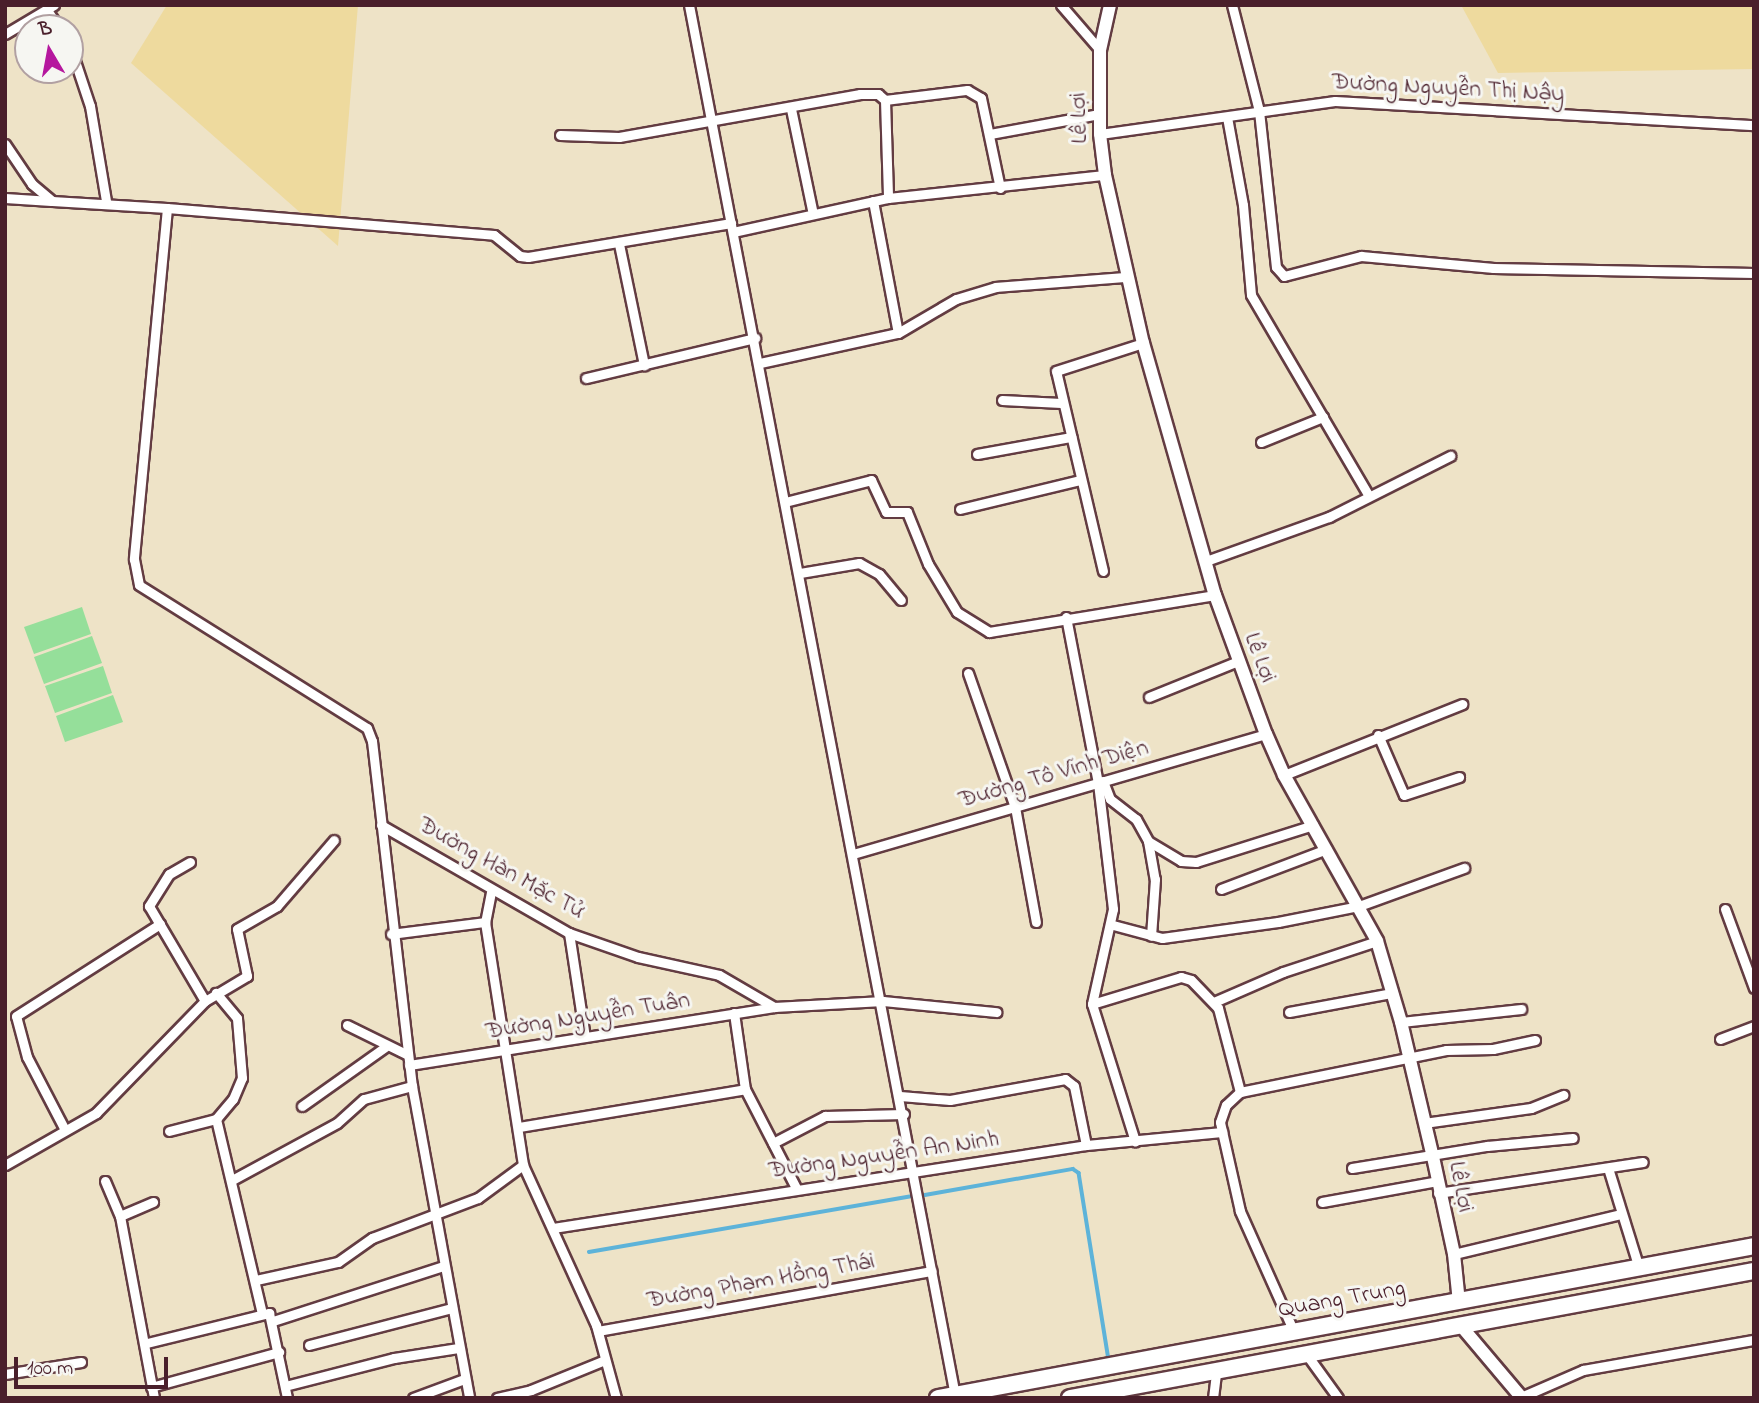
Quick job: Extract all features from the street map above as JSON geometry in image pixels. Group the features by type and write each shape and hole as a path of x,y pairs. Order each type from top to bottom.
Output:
{"highway":[{"name":"Quang Trung","path":"938,1398 1754,1246"},
{"name":"Quang Trung","path":"1087,1396 1125,1393 1147,1384 1754,1271"},
{"path":"1459,1302 1462,1326"},
{"path":"1212,1347 1216,1372"},
{"path":"1144,1359 1147,1384"},
{"path":"1081,1370 1087,1396"}],"street":[{"path":"689,5 760,363 794,565 800,573 883,1001 955,1396"},
{"path":"1061,5 1100,50"},
{"name":"Lê Lợi","path":"1110,5 1100,50 1100,134 1105,175 1143,343 1215,595 1266,734 1284,775 1377,941 1401,1022 1433,1157 1454,1254 1459,1302"},
{"path":"1232,5 1259,111 1276,267 1284,276 1362,256 1493,268 1754,273"},
{"path":"5,34 51,8"},
{"path":"83,84 90,106 106,201"},
{"path":"561,135 619,137 682,129 712,119 791,109 860,94 875,93 886,100 976,92 990,134 1000,188"},
{"path":"886,100 888,198"},
{"name":"Đường Nguyễn Thị Nậy","path":"1100,134 1259,111 1355,101 1754,125"},
{"path":"791,109 813,214"},
{"path":"990,134 1100,114"},
{"path":"1227,117 1243,205 1251,295 1368,496"},
{"path":"5,144 32,184 52,201"},
{"path":"5,198 106,201 494,235 520,256 528,257 813,214 888,198 1105,175"},
{"path":"873,201 898,333"},
{"path":"167,208 136,577 151,596 367,728 376,758 391,934 408,1060 433,1215 469,1398"},
{"path":"619,244 644,365"},
{"path":"760,363 898,333 956,299 996,287 1127,277"},
{"path":"586,378 755,338"},
{"path":"1103,570 1061,403 1057,369 1143,343"},
{"path":"1002,400 1061,403"},
{"path":"1261,442 1323,417"},
{"path":"977,454 1071,437"},
{"path":"1206,561 1309,526 1450,456"},
{"path":"785,502 871,480 886,512 907,512 928,564 961,616 989,632 1066,617 1215,595"},
{"path":"960,509 1080,480"},
{"path":"800,573 859,563 879,574 901,600"},
{"path":"1066,617 1100,782 1113,925 1094,982 1092,1004 1135,1141"},
{"path":"1149,697 1238,661"},
{"path":"968,673 1015,807 1036,922"},
{"path":"1284,775 1378,735 1462,704"},
{"name":"Đường Tô Vĩnh Diện","path":"853,854 1266,734"},
{"path":"1378,735 1404,795 1459,777"},
{"path":"1100,782 1110,799 1136,819 1148,841 1155,879 1151,936"},
{"name":"Đường Hàn Mặc Tử","path":"382,825 491,892 569,933 638,957 719,975 774,1007"},
{"path":"1148,841 1181,862 1196,862 1313,825"},
{"path":"5,1165 103,1108 205,1001 248,974 236,935 240,926 277,906 334,840"},
{"path":"1221,889 1327,849"},
{"path":"190,862 169,874 149,900 205,1001"},
{"path":"1113,925 1151,936 1175,937 1359,906 1464,868"},
{"path":"491,892 485,922 523,1165 598,1331 616,1398"},
{"path":"1725,909 1754,988"},
{"path":"391,934 485,922"},
{"path":"65,1130 27,1058 10,1016 160,924"},
{"path":"569,933 585,1037"},
{"path":"1214,1002 1283,972 1377,941"},
{"path":"1092,1004 1181,976 1191,980 1214,1002 1240,1092"},
{"path":"169,1131 216,1119 233,1099 242,1078 237,1018 216,993"},
{"path":"1289,1012 1392,993"},
{"path":"774,1007 883,1001 996,1012"},
{"name":"Đường Nguyễn Tuân","path":"408,1060 503,1050 774,1007"},
{"path":"1401,1022 1521,1009"},
{"path":"734,1013 745,1089 796,1188"},
{"path":"347,1025 408,1060"},
{"path":"1720,1039 1754,1026"},
{"path":"1294,1332 1243,1221 1222,1132 1223,1111 1240,1092 1410,1057 1512,1047 1535,1040"},
{"path":"302,1106 385,1047"},
{"path":"900,1096 950,1100 1065,1079 1074,1086 1086,1145"},
{"path":"232,1180 337,1123 364,1099 412,1086"},
{"path":"519,1127 745,1089"},
{"path":"1424,1123 1531,1108 1564,1096"},
{"path":"773,1143 825,1116 904,1114"},
{"path":"216,1119 262,1314"},
{"name":"Đường Nguyễn An Ninh","path":"553,1228 796,1188 1086,1145 1222,1132"},
{"path":"1352,1168 1433,1157 1487,1146 1573,1138"},
{"path":"1322,1202 1643,1162"},
{"path":"256,1280 338,1262 372,1238 478,1198 523,1165"},
{"path":"1608,1168 1620,1214 1639,1268"},
{"path":"105,1181 120,1216 147,1343 153,1398"},
{"path":"120,1216 153,1202"},
{"path":"1454,1254 1620,1214"},
{"path":"272,1321 443,1266"},
{"name":"Đường Phạm Hồng Thái","path":"598,1331 932,1271"},
{"path":"309,1345 452,1308"},
{"path":"147,1343 269,1313 287,1398"},
{"path":"1462,1326 1521,1397 1567,1374 1754,1340"},
{"path":"285,1386 394,1358 458,1349"},
{"path":"152,1387 279,1352"},
{"path":"1307,1355 1338,1398"},
{"path":"497,1398 531,1390 604,1360"},
{"path":"5,1374 81,1362"},
{"path":"1213,1398 1216,1372"},
{"path":"413,1398 464,1379"}],"green space":[{"path":"82,607 91,634 34,654 24,627"},
{"path":"92,636 102,663 44,684 34,657"},
{"path":"103,666 112,693 55,713 45,686"},
{"path":"113,695 123,722 65,742 56,716"}],"sand":[{"path":"167,5 358,5 338,246 131,63"},
{"path":"1461,5 1754,5 1754,69 1498,73"}],"waterway":[{"path":"925,1195 1073,1169 1079,1173 1109,1361"},
{"path":"589,1252 909,1197"}]}
